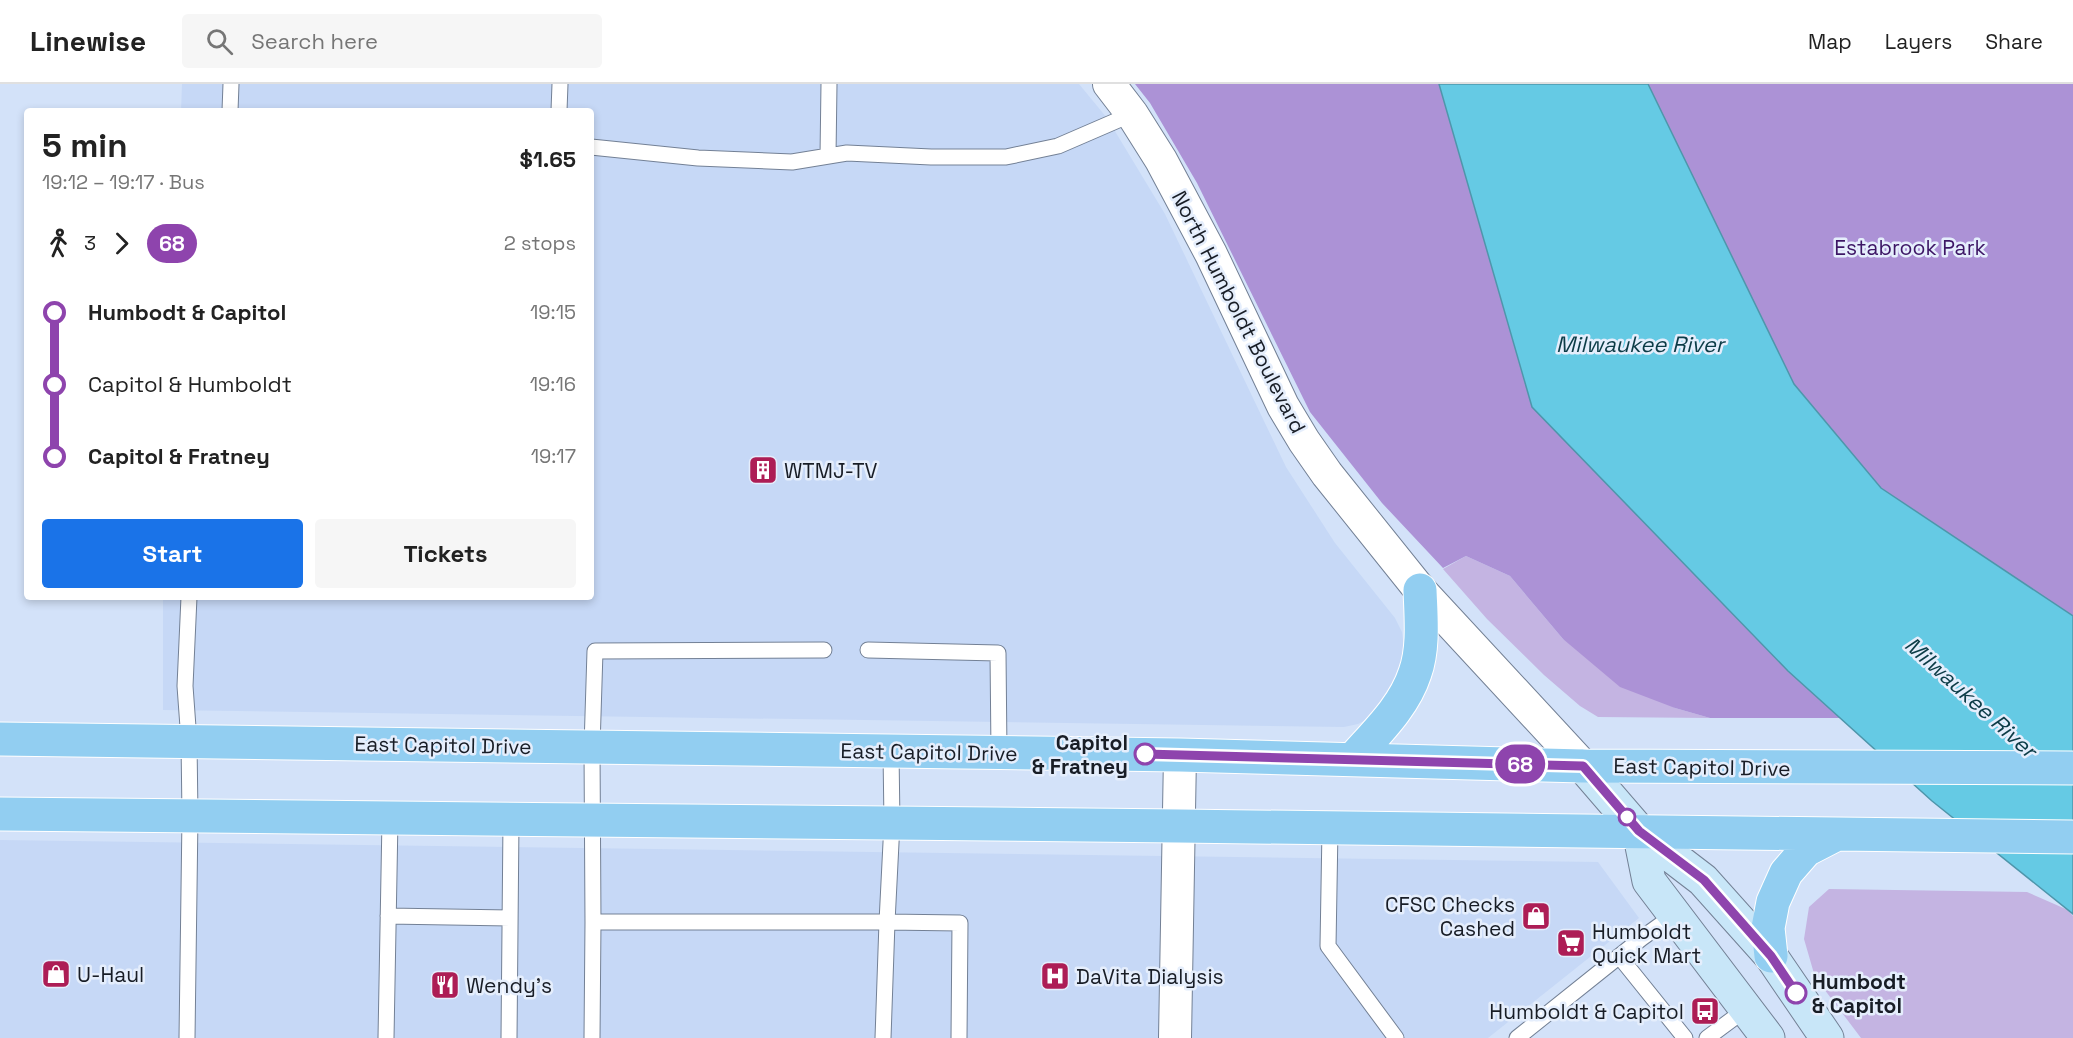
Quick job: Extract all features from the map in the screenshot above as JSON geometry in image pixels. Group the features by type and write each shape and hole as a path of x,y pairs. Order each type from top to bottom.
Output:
{"main road":[{"path":"1353,759 1393,714 1404,698 1416,672 1420,643 1420,590"},
{"name":"East Capitol Drive","path":"0,739 1180,755 1583,766 2073,768"},
{"name":"North Humboldt Boulevard","path":"1583,766 1639,831 1704,880 1771,956 1827,1038"},
{"path":"0,814 2073,837"},
{"name":"North Humboldt Boulevard","path":"1639,831 1650,881 1768,1038"},
{"path":"1771,956 1768,928 1773,902 1786,873 1806,850 1837,834"}],"street":[{"name":"North Humboldt Boulevard","path":"1109,84 1132,114 1161,160 1211,254 1283,406 1304,441 1420,590 1583,766"},
{"path":"1175,1038 1180,755"}],"lane":[{"path":"230,108 231,84"},
{"path":"559,108 560,84"},
{"path":"828,156 829,84"},
{"path":"594,147 698,158 792,162 847,153 931,157 1006,157 1058,146 1132,114"},
{"path":"187,1038 190,816 186,686 189,600"},
{"path":"592,1038 592,747 595,651 824,650"},
{"path":"868,650 998,653 999,753"},
{"path":"883,1038 891,823 891,752"},
{"path":"386,1038 390,819"},
{"path":"509,1038 511,820"},
{"path":"1330,829 1328,946 1396,1038"},
{"path":"1517,1038 1674,915"},
{"path":"388,916 510,918"},
{"path":"593,922 960,923 959,1038"},
{"path":"1619,956 1685,1038"},
{"path":"1707,1038 1746,1009"}],"shaded area":[{"path":"182,84 1079,84 1107,118 1165,214 1286,467 1335,543 1395,618 1402,632 1405,655 1402,671 1373,716 1358,724 1344,727 163,710 163,600 594,600 594,108 181,108"},
{"path":"1466,556 1510,576 1563,639 1675,708 1710,718 1598,717 1580,706 1544,675 1487,619 1443,569"},
{"path":"0,840 1598,862 1639,918 1488,1038 0,1038"},
{"path":"1829,889 2027,892 2068,910 2073,916 2073,1038 1861,1038 1815,977 1804,939 1809,907"}],"green space":[{"path":"1135,84 1439,84 1532,407 1788,671 1840,718 1710,718 1675,708 1620,687 1563,639 1510,576 1466,556 1443,568 1382,503 1310,412 1197,183 1150,103"},
{"name":"Estabrook Park","path":"1648,84 2073,84 2073,616 1881,488 1794,384"}],"water":[{"name":"Milwaukee River","path":"1439,84 1648,84 1794,384 1881,488 2073,616 2073,914 1932,801 1788,671 1532,407"}],"bus line":[{"name":"68","path":"1145,754 1583,766 1639,831 1704,880 1771,956 1796,993"}],"place":[{"name":"WTMJ-TV","path":"763,470"},
{"name":"Capitol & Fratney","path":"1145,754"},
{"name":"CFSC Checks Cashed","path":"1536,916"},
{"name":"Humboldt Quick Mart","path":"1571,943"},
{"name":"U-Haul","path":"56,974"},
{"name":"DaVita Dialysis","path":"1055,976"},
{"name":"Wendy's","path":"445,985"},
{"name":"Humbodt & Capitol","path":"1796,993"},
{"name":"Humboldt & Capitol","path":"1705,1011"}]}
